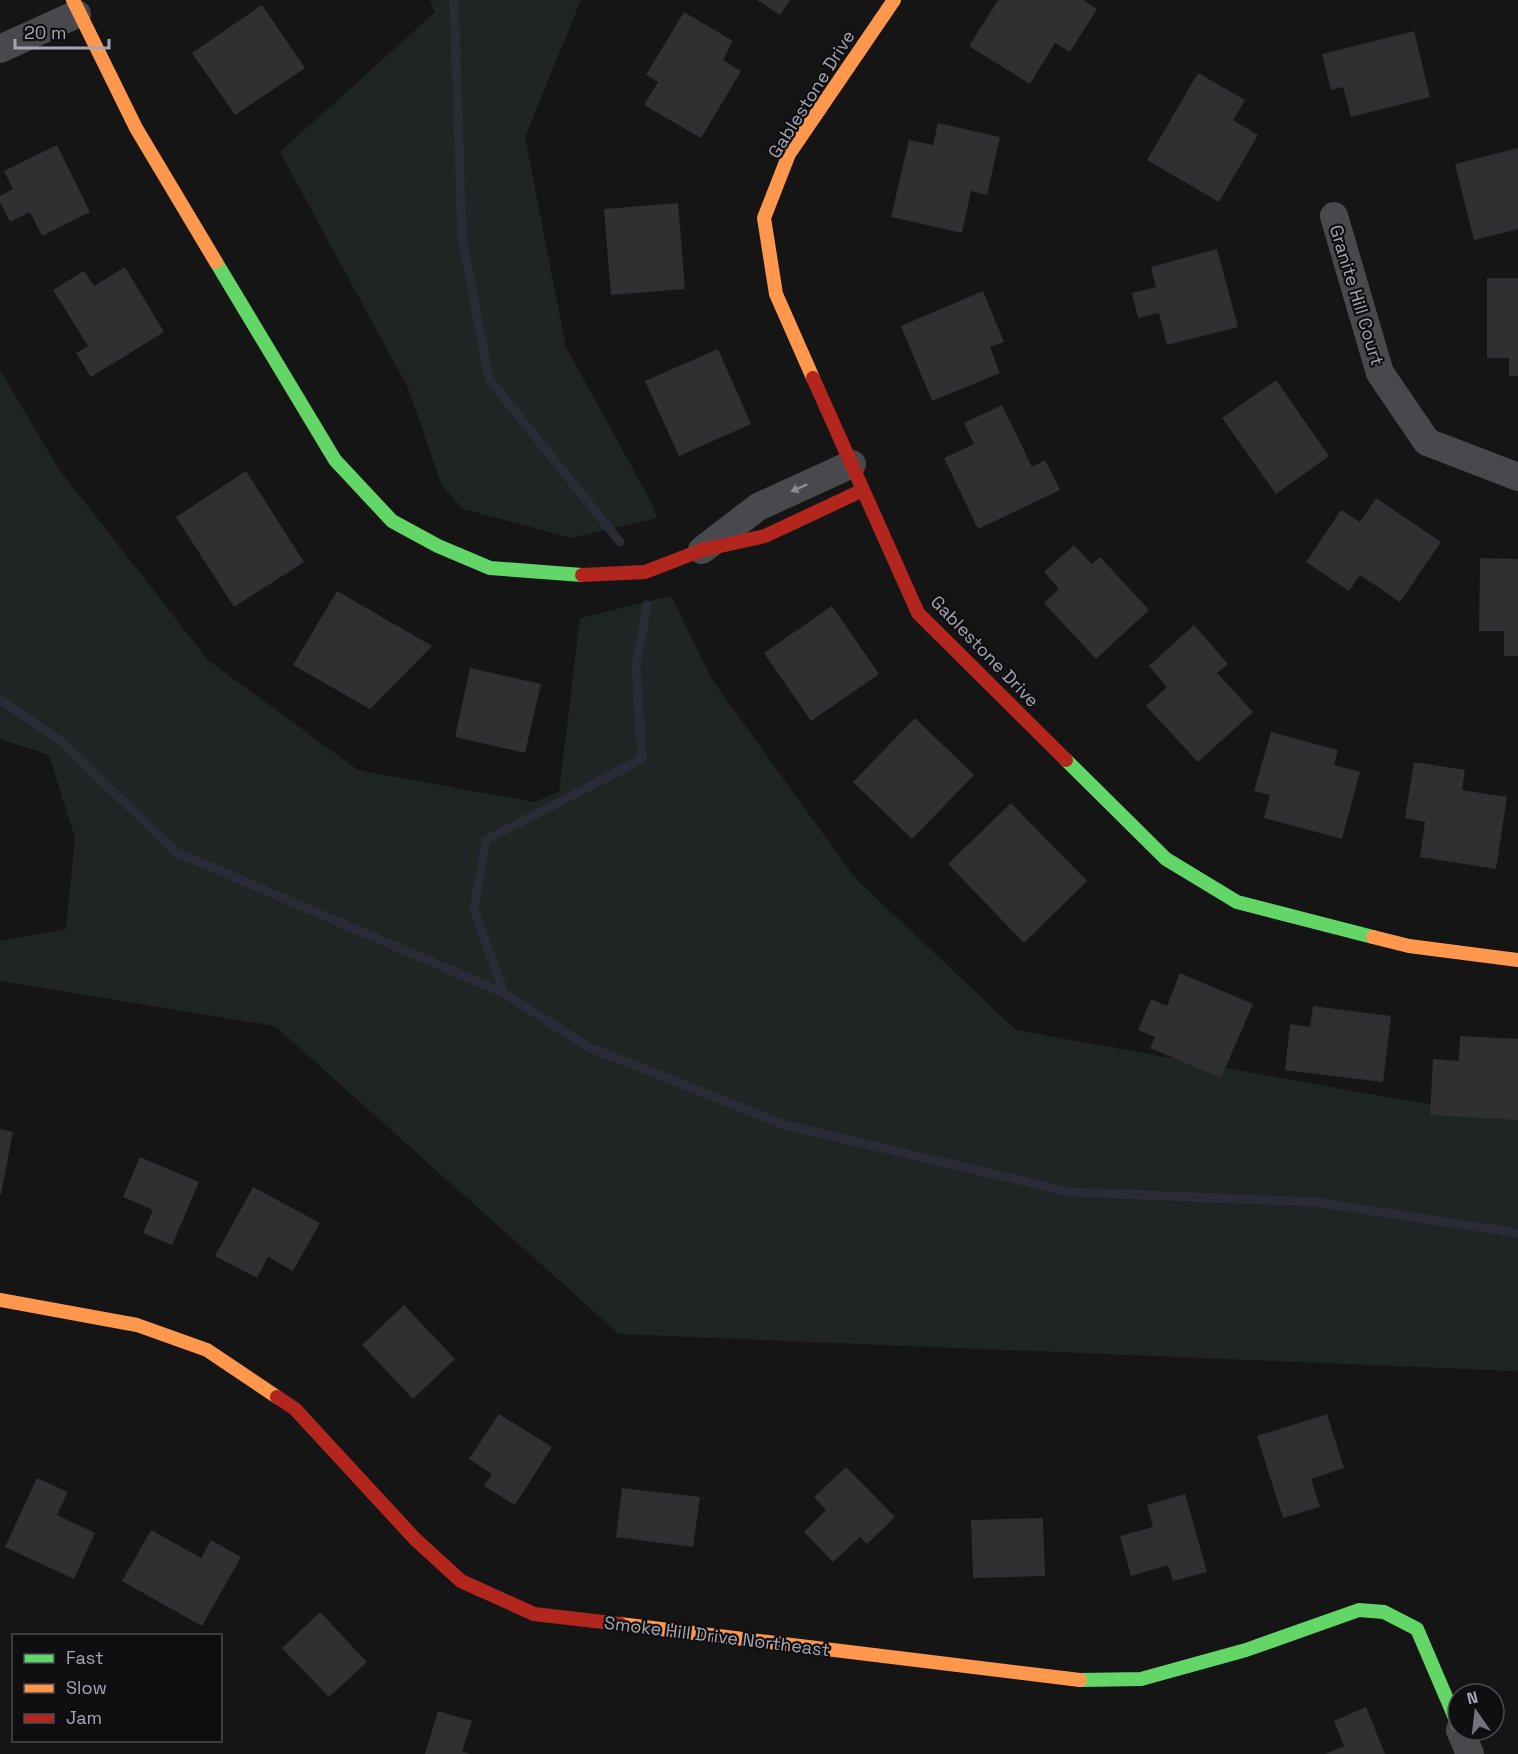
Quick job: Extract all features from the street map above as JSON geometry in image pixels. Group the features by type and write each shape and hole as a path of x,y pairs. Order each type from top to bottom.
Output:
{"street":[{"name":"Gablestone Drive","path":"894,0 789,154 764,218 776,294 918,613 1166,859 1236,902 1409,946 1518,960"},
{"path":"0,49 75,7 136,128 335,460 392,521 438,546 490,568 572,576 645,572 702,550 758,507 857,477"},
{"name":"Granite Hill Court","path":"1334,216 1380,373 1427,442 1518,477"},
{"name":"Smoke Hill Drive Northeast","path":"0,1300 137,1324 207,1350 295,1409 415,1539 461,1581 534,1614 1080,1680 1141,1679 1246,1650 1359,1610 1384,1612 1417,1629 1446,1697"}],"shaded area":[{"path":"430,0 581,0 525,137 566,347 651,502 657,518 571,538 463,509 442,486 408,388 280,152 435,12"},
{"path":"0,370 58,468 208,660 358,770 534,802 559,792 580,618 671,596 713,681 855,878 1016,1030 1409,1101 1518,1116 1518,1371 619,1334 275,1026 0,981 0,941 66,929 75,838 49,755 0,739"}],"building":[{"path":"757,0 790,0 780,15"},
{"path":"998,0 1083,0 1097,9 1070,52 1055,43 1030,84 969,46"},
{"path":"262,5 305,68 235,115 192,53"},
{"path":"684,12 733,41 723,60 741,71 701,138 644,105 658,82 646,75"},
{"path":"1414,31 1430,97 1351,117 1343,87 1331,90 1322,54"},
{"path":"1198,73 1245,100 1233,120 1258,135 1219,202 1147,160"},
{"path":"938,123 1000,137 987,195 971,191 962,233 891,217 909,140 933,145"},
{"path":"57,145 90,212 42,236 30,212 10,222 0,202 0,196 13,189 4,171"},
{"path":"1518,148 1518,229 1474,240 1455,164"},
{"path":"678,203 685,289 611,295 604,209"},
{"path":"1217,249 1238,327 1167,345 1159,313 1138,318 1132,293 1156,287 1151,267"},
{"path":"125,267 164,332 91,377 76,353 88,346 53,290 84,271 94,286"},
{"path":"1487,278 1518,278 1518,376 1509,376 1509,358 1487,358"},
{"path":"983,291 1004,342 990,347 1000,373 932,401 901,326"},
{"path":"718,349 751,424 679,456 645,381"},
{"path":"1276,380 1329,456 1276,494 1222,418"},
{"path":"1002,405 1032,467 1045,460 1060,490 978,529 944,458 974,444 964,423"},
{"path":"246,471 304,562 234,607 176,517"},
{"path":"1376,498 1441,542 1400,602 1360,575 1349,591 1306,562 1341,510 1360,522"},
{"path":"1074,545 1092,564 1100,557 1149,610 1096,659 1044,603 1059,589 1044,572"},
{"path":"1480,558 1518,559 1518,656 1504,656 1504,631 1479,631"},
{"path":"337,591 432,646 370,709 293,665"},
{"path":"832,606 879,674 811,721 764,653"},
{"path":"1194,625 1228,664 1217,673 1253,712 1198,762 1146,706 1167,687 1149,666"},
{"path":"470,668 541,684 525,753 455,737"},
{"path":"915,718 974,775 912,839 853,782"},
{"path":"1271,732 1338,750 1334,765 1360,772 1342,839 1264,818 1270,795 1254,791"},
{"path":"1414,762 1465,770 1462,790 1507,797 1496,869 1420,857 1425,822 1405,818"},
{"path":"1011,803 1087,881 1024,943 948,864"},
{"path":"1180,973 1253,1004 1221,1078 1150,1048 1155,1037 1138,1030 1151,999 1167,1006"},
{"path":"1313,1006 1391,1016 1383,1082 1285,1070 1290,1024 1310,1027"},
{"path":"1460,1036 1518,1039 1518,1120 1430,1115 1433,1059 1459,1061"},
{"path":"0,1129 13,1132 1,1194 0,1194"},
{"path":"140,1157 199,1182 172,1245 143,1233 153,1210 123,1197"},
{"path":"253,1187 320,1223 293,1271 268,1257 257,1278 215,1256"},
{"path":"404,1305 455,1359 413,1399 362,1345"},
{"path":"499,1414 552,1447 515,1505 484,1486 492,1474 469,1459"},
{"path":"1327,1414 1344,1468 1311,1479 1320,1507 1283,1518 1257,1436"},
{"path":"846,1467 895,1517 867,1544 860,1537 833,1562 804,1532 826,1510 814,1497"},
{"path":"37,1478 68,1492 57,1515 95,1533 74,1579 5,1547"},
{"path":"622,1488 700,1497 693,1547 616,1537"},
{"path":"1185,1494 1207,1572 1173,1581 1168,1565 1131,1576 1120,1536 1153,1527 1147,1505"},
{"path":"1043,1518 1045,1576 973,1578 971,1520"},
{"path":"151,1530 201,1558 211,1540 241,1557 202,1626 122,1581"},
{"path":"320,1612 367,1662 329,1697 282,1648"},
{"path":"1366,1707 1385,1754 1325,1754 1344,1746 1334,1721"},
{"path":"438,1711 472,1721 462,1751 471,1754 425,1754"}],"waterway":[{"path":"454,0 462,236 489,379 620,542"},
{"path":"504,993 474,910 486,840 642,759 636,667 647,605"},
{"path":"0,699 63,743 176,852 504,993 588,1047 785,1125 1069,1192 1315,1202 1518,1233"}],"traffic: fast":[{"path":"216,262 335,460 392,521 438,546 490,568 582,575"},
{"path":"1066,760 1166,859 1237,902 1373,937"},
{"path":"1080,1680 1141,1679 1246,1650 1359,1610 1384,1612 1417,1629 1446,1697"}],"traffic: slow":[{"path":"73,0 136,128 216,262"},
{"path":"813,378 776,294 764,218 789,154 894,0"},
{"path":"1373,937 1409,946 1518,960"},
{"path":"0,1300 137,1325 207,1350 277,1397"},
{"path":"620,1624 1080,1680"}],"traffic: jam":[{"path":"813,378 918,613 1066,760"},
{"path":"582,575 645,572 702,550 765,536 863,490"},
{"path":"277,1397 295,1409 415,1539 461,1581 534,1614 620,1624"}]}
